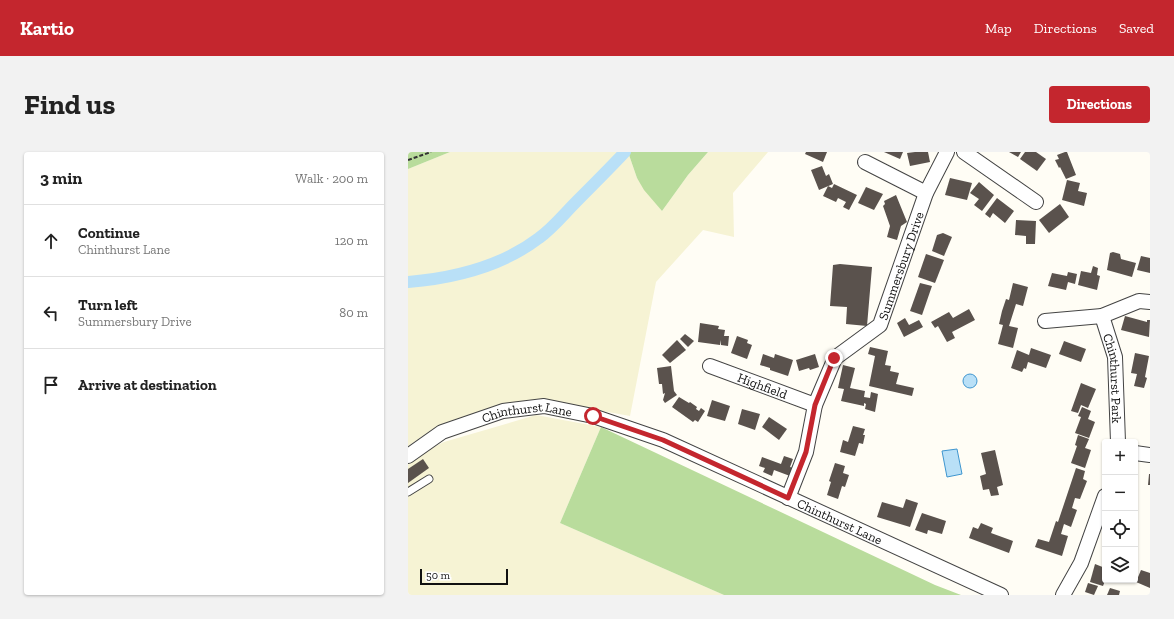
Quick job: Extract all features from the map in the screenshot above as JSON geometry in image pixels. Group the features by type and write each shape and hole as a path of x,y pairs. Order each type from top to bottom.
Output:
{"street":[{"name":"Summersbury Drive","path":"788,498 806,452 815,405 834,358 880,325 926,193 947,152"},
{"path":"964,152 1036,202"},
{"path":"865,162 926,193"},
{"name":"Chinthurst Park","path":"1045,321 1102,316 1139,301 1150,302"},
{"name":"Chinthurst Park","path":"1102,316 1115,357 1118,439"},
{"name":"Highfield","path":"710,366 815,405"},
{"name":"Chinthurst Lane","path":"408,456 442,432 503,411 544,406 593,416 663,440 1001,595"},
{"path":"1138,454 1150,455"},
{"path":"1063,595 1081,564 1102,504"}],"lane":[{"path":"408,492 429,478"}],"path":[{"path":"408,160 431,152"}],"shaded area":[{"path":"450,152 628,152 637,178 662,211 688,175 708,152 768,152 733,193 734,237 703,230 656,282 630,416 547,401 503,404 439,425 408,446 408,169"},
{"path":"536,415 601,427 560,523 724,595 408,595 408,464 423,452 444,442"}],"green space":[{"path":"408,152 450,152 408,169"},
{"path":"628,152 708,152 688,175 662,211 644,190 637,178"},
{"path":"601,427 935,585 961,595 724,595 560,523"}],"water":[{"path":"967,374 973,374 977,378 977,384 973,388 967,388 963,384 963,378"},
{"path":"957,449 962,474 947,477 942,451"}],"building":[{"path":"806,152 827,152 823,162 805,154"},
{"path":"884,152 903,152 900,159"},
{"path":"928,152 930,162 910,166 907,153"},
{"path":"1009,152 1021,152 1018,157"},
{"path":"1025,152 1036,152 1046,159 1037,171 1020,159"},
{"path":"1067,152 1076,175 1066,179 1055,160 1059,159 1057,155"},
{"path":"822,166 826,176 829,174 833,184 819,190 811,170"},
{"path":"950,178 972,183 967,200 945,195"},
{"path":"1067,180 1080,183 1078,191 1087,193 1084,206 1062,200"},
{"path":"979,182 994,195 982,211 974,205 979,199 970,193"},
{"path":"834,184 857,195 849,210 843,207 846,202 838,198 836,202 823,196 828,186 832,188"},
{"path":"866,187 883,194 874,210 858,203"},
{"path":"896,195 907,222 901,226 897,240 887,237 890,226 883,206 885,204 884,201"},
{"path":"997,198 1014,211 1005,223 993,213 990,218 985,214"},
{"path":"1060,204 1069,217 1049,233 1039,220"},
{"path":"1016,220 1036,221 1035,244 1026,244 1026,236 1015,235"},
{"path":"943,233 952,237 944,256 932,251 937,235"},
{"path":"1113,252 1120,254 1121,259 1136,263 1132,277 1107,270 1110,253"},
{"path":"926,254 944,260 935,283 918,277"},
{"path":"1141,256 1150,258 1150,273 1137,270"},
{"path":"840,264 872,267 867,326 846,324 847,307 830,306 833,265"},
{"path":"1093,266 1098,268 1097,275 1100,276 1097,290 1078,285 1081,271 1091,273"},
{"path":"1068,272 1077,274 1075,284 1068,282 1066,290 1048,286 1052,273 1067,276"},
{"path":"920,283 932,286 922,315 910,311"},
{"path":"1013,283 1028,287 1023,306 1016,304 1009,326 1018,328 1013,348 998,344 1003,325 999,324 1002,311 1006,299 1009,300"},
{"path":"969,309 975,320 952,332 955,338 947,342 938,326 935,328 931,322 949,312 953,318"},
{"path":"1125,316 1147,322 1147,320 1150,320 1149,337 1121,330"},
{"path":"905,318 909,325 919,320 923,327 904,337 897,323"},
{"path":"700,323 719,326 718,329 725,330 724,336 729,336 728,346 721,345 721,340 720,345 698,342"},
{"path":"685,334 694,341 688,347 680,339"},
{"path":"737,336 748,340 747,343 752,345 747,359 731,353"},
{"path":"677,340 686,350 670,363 662,355"},
{"path":"1064,341 1086,349 1081,362 1059,354"},
{"path":"870,347 888,351 885,365 891,366 890,371 899,373 896,384 914,388 912,396 869,386 875,356 868,354"},
{"path":"1031,348 1051,355 1046,368 1028,362 1026,369 1024,368 1022,372 1011,368 1017,350 1029,355"},
{"path":"1135,353 1149,356 1145,377 1147,378 1144,388 1134,386 1137,374 1131,373"},
{"path":"763,354 774,358 775,354 793,360 788,376 760,365"},
{"path":"815,354 819,367 799,371 796,360"},
{"path":"843,365 855,368 850,388 865,391 864,397 870,398 871,392 878,394 875,412 865,409 866,404 864,403 864,406 841,401 844,389 838,388"},
{"path":"671,366 674,391 677,395 665,403 663,400 665,393 663,394 662,384 659,384 657,368"},
{"path":"1081,383 1096,389 1088,408 1081,405 1078,413 1071,411"},
{"path":"679,397 689,403 690,402 697,407 696,409 699,411 701,408 705,411 698,422 695,420 693,422 672,407"},
{"path":"712,400 730,406 725,421 707,416"},
{"path":"1082,407 1091,411 1088,419 1095,422 1089,438 1075,433 1081,417 1078,416"},
{"path":"742,409 760,414 755,430 738,424"},
{"path":"769,417 787,429 779,440 762,427"},
{"path":"853,426 865,429 863,444 859,443 855,456 840,452 843,440 848,442"},
{"path":"1078,435 1089,439 1085,448 1091,450 1085,468 1071,463 1077,446 1075,445"},
{"path":"995,450 1003,485 997,487 999,495 991,496 989,489 983,490 980,476 986,474 981,453"},
{"path":"784,456 793,459 790,467 793,468 790,476 774,470 772,476 763,472 765,468 759,466 762,457 781,464"},
{"path":"423,459 429,468 408,483 408,469"},
{"path":"835,463 845,466 843,473 849,475 845,487 842,486 838,499 827,495 831,482 829,481"},
{"path":"1076,468 1085,471 1083,479 1087,481 1080,499 1075,498 1072,508 1077,510 1071,527 1064,524 1061,534 1068,536 1062,556 1035,547 1038,539 1049,542 1056,521 1058,522"},
{"path":"1149,474 1150,485 1148,485"},
{"path":"906,499 918,503 910,527 877,517 882,502 903,508"},
{"path":"922,513 946,521 942,534 928,530 927,534 915,530"},
{"path":"981,523 993,528 991,533 1013,541 1009,553 969,538 973,527 978,529"},
{"path":"1095,564 1102,567 1102,583 1104,583 1103,586 1090,582"},
{"path":"1141,570 1150,573 1150,588 1138,583 1138,577"},
{"path":"1088,583 1098,586 1094,595 1085,592"},
{"path":"1110,588 1120,591 1119,595 1107,595"}],"waterway":[{"path":"408,282 443,278 460,274 493,264 509,257 544,234 554,225 625,152"}],"route":[{"path":"593,416 663,440 788,498 806,452 815,405 834,358"}]}
